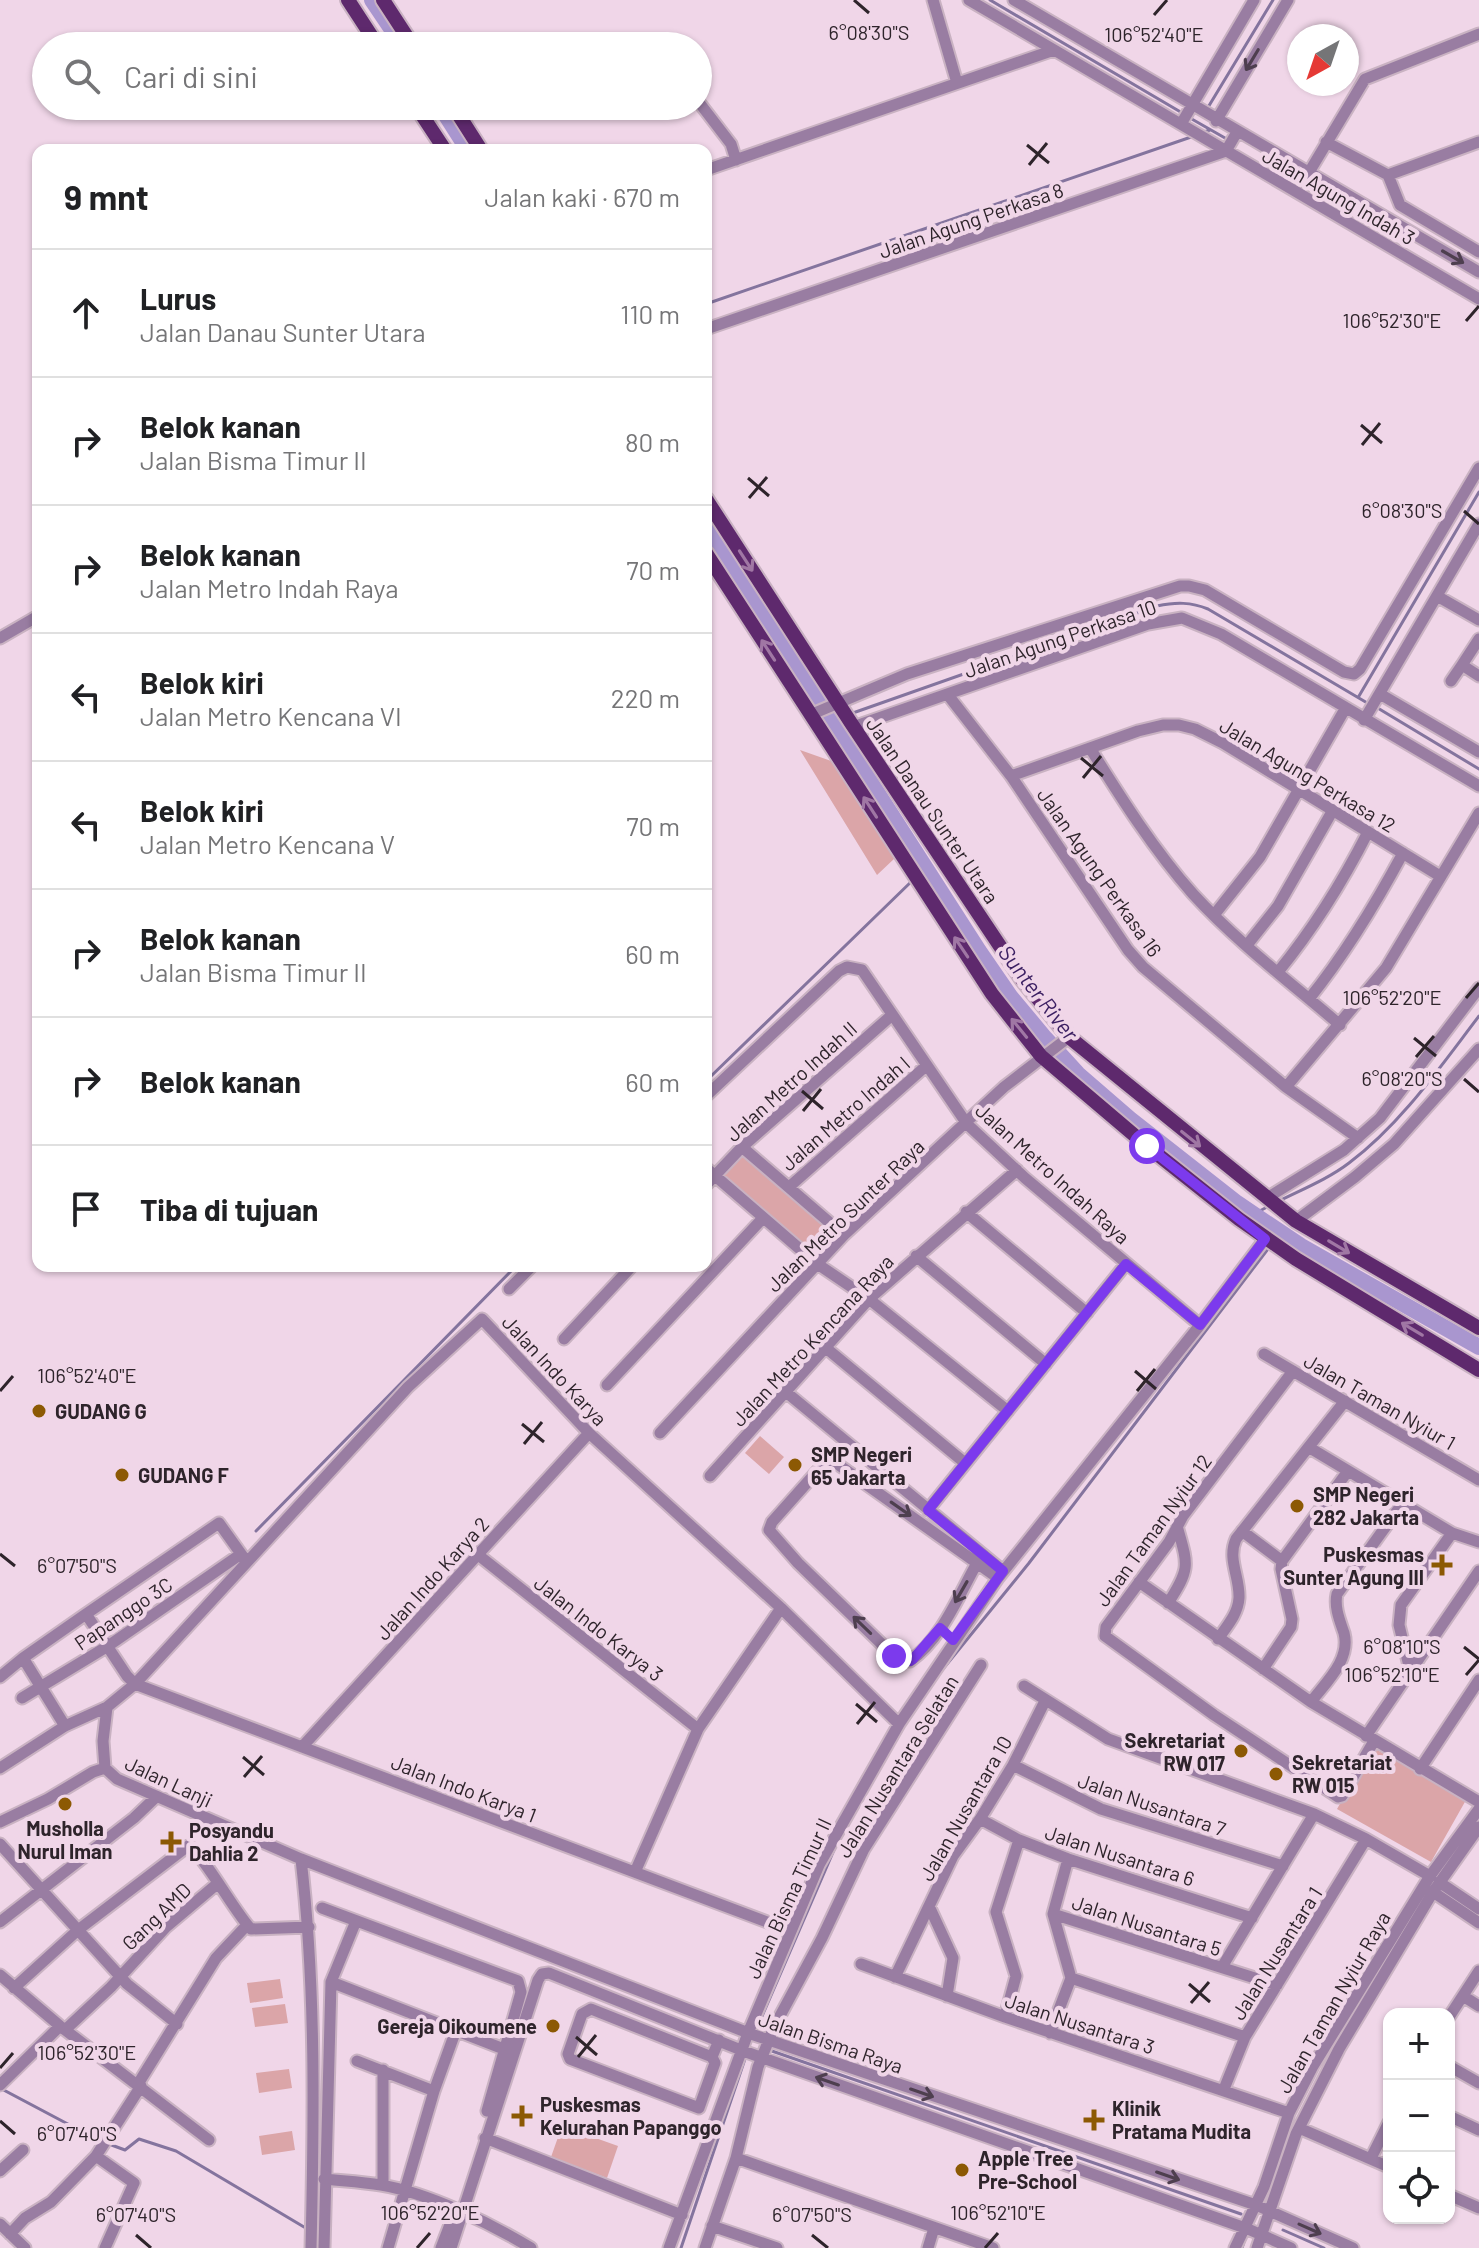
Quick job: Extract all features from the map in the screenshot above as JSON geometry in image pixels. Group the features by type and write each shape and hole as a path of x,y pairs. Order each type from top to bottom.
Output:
{"main road":[{"path":"348,0 369,32"},
{"path":"383,0 404,32"},
{"path":"425,120 441,144"},
{"path":"462,120 477,144"},
{"name":"Jalan Danau Sunter Utara","path":"712,508 843,713 1022,979 1066,1039 1294,1220 1479,1328"},
{"path":"712,562 992,994 1044,1054 1147,1146 1267,1240 1479,1370"}],"street":[{"path":"933,0 957,83"},
{"path":"969,0 1054,50 1188,113"},
{"path":"1014,0 1188,113"},
{"path":"1188,113 1254,0"},
{"path":"1214,119 1288,0"},
{"path":"1308,174 1367,78 1478,36"},
{"path":"712,168 1054,50"},
{"name":"Jalan Agung Indah 3","path":"1188,113 1214,119 1479,272"},
{"name":"Jalan Agung Indah 3","path":"1188,113 1199,135 1479,299"},
{"path":"712,119 731,144 736,160"},
{"path":"1226,151 1237,132"},
{"path":"1326,142 1388,175 1400,205 1479,252"},
{"path":"1388,175 1479,142"},
{"name":"Jalan Agung Perkasa 8","path":"712,327 1226,151"},
{"name":"Jalan Agung Perkasa 10","path":"843,713 907,674 1180,586 1205,590 1344,672 1354,674 1360,669 1479,468"},
{"path":"1372,708 1437,596 1474,544 1479,524"},
{"path":"1437,596 1479,620"},
{"name":"Jalan Agung Perkasa 10","path":"813,714 843,713 948,695 1148,624 1182,618 1221,634 1345,709 1372,708 1479,752"},
{"path":"0,638 32,619"},
{"path":"1451,681 1479,639"},
{"path":"1462,665 1479,676"},
{"name":"Jalan Agung Perkasa 16","path":"948,695 1011,776 1128,950 1188,1007 1286,1087 1358,1138"},
{"name":"Jalan Agung Perkasa 10","path":"1372,708 1479,786"},
{"path":"1214,915 1260,857 1345,709"},
{"name":"Jalan Agung Perkasa 12","path":"1011,776 1138,731 1179,725 1223,743 1440,876"},
{"path":"1090,748 1123,800 1192,892 1247,945 1340,1025"},
{"path":"1247,945 1278,906 1333,810"},
{"path":"1286,1087 1386,968 1479,813"},
{"path":"1278,972 1332,900 1368,832"},
{"name":"Jalan Agung Perkasa 12","path":"1309,999 1364,924 1403,853"},
{"name":"Jalan Metro Indah Raya","path":"712,1090 839,971 847,967 862,970 967,1124 1200,1325"},
{"path":"1270,1200 1358,1138 1380,1118 1479,988"},
{"name":"Jalan Metro Indah II","path":"712,1173 892,1015"},
{"name":"Jalan Metro Sunter Raya","path":"660,1433 844,1235 1004,1087 1066,1039"},
{"path":"1294,1220 1394,1144 1479,1049"},
{"name":"Jalan Metro Indah I","path":"789,1187 926,1066"},
{"name":"Jalan Metro Indah I","path":"742,1147 844,1235"},
{"name":"Jalan Metro Kencana Raya","path":"710,1476 869,1299 1017,1170"},
{"path":"712,1178 1008,1411"},
{"path":"966,1212 1087,1313"},
{"path":"607,1385 763,1218"},
{"name":"Jalan Bisma Timur II","path":"669,2248 718,2115 759,2049 749,2034 791,1931 836,1832 899,1724 1000,1575 1267,1240"},
{"path":"916,1256 1046,1364"},
{"path":"928,1510 1126,1264"},
{"path":"509,1289 526,1272"},
{"path":"564,1339 626,1272"},
{"name":"Jalan Indo Karya","path":"0,1768 65,1726 107,1707 408,1387 482,1319 589,1433 781,1608 899,1724"},
{"path":"826,1348 965,1463"},
{"name":"Jalan Taman Nyiur 1","path":"1264,1354 1479,1480"},
{"name":"Jalan Taman Nyiur 12","path":"1293,1371 1106,1627 1107,1639 1338,1797 1342,1796 1370,1738"},
{"path":"786,1392 928,1510 1000,1575"},
{"path":"1218,1639 1235,1615 1238,1603 1239,1591 1231,1552 1234,1543 1345,1401"},
{"name":"Jalan Indo Karya 2","path":"302,1747 589,1433"},
{"path":"1310,1448 1452,1533 1479,1542"},
{"path":"977,1563 942,1625 910,1661 894,1656 769,1530 772,1522 829,1458 977,1563 1000,1575"},
{"path":"1263,1669 1292,1623 1282,1561 1348,1471"},
{"path":"1311,1702 1345,1652 1337,1594 1402,1504"},
{"path":"0,1677 219,1523 244,1558"},
{"path":"1168,1603 1186,1572 1177,1526"},
{"path":"1242,1531 1282,1561"},
{"path":"1410,1670 1399,1625 1401,1605 1452,1533"},
{"name":"Jalan Indo Karya 3","path":"477,1554 698,1729"},
{"name":"Papanggo 3C","path":"22,1698 41,1689 244,1558"},
{"path":"1370,1738 1410,1670 1479,1571"},
{"path":"1139,1582 1311,1702 1479,1802"},
{"path":"635,1872 698,1729 781,1608"},
{"path":"86,1614 131,1680"},
{"path":"942,1625 956,1637"},
{"path":"23,1658 65,1726"},
{"name":"Jalan Nusantara Selatan","path":"759,2049 864,1849 981,1665"},
{"name":"Jalan Indo Karya 1","path":"131,1680 791,1931"},
{"path":"1420,1769 1479,1680"},
{"path":"1024,1686 1108,1739 1314,1814 1366,1839 1479,1909"},
{"name":"Jalan Nusantara 10","path":"895,1977 953,1856 1013,1765 1045,1701"},
{"name":"Jalan Lanji","path":"107,1707 103,1741 105,1768 117,1779 301,1859"},
{"name":"Jalan Nusantara 7","path":"1013,1765 1101,1809 1283,1866"},
{"path":"0,1822 105,1768"},
{"path":"0,1922 134,1818 156,1797"},
{"name":"Jalan Taman Nyiur Raya","path":"1253,2231 1263,2208 1289,2113 1342,2016 1434,1883 1479,1809"},
{"path":"1222,1967 1314,1814"},
{"name":"Jalan Nusantara 6","path":"980,1819 1019,1840 1068,1859 1252,1918"},
{"path":"1235,2248 1253,2231 1299,2128 1339,2049 1434,1883 1479,1827"},
{"name":"Jalan Nusantara 1","path":"1224,2089 1245,2037 1366,1839"},
{"path":"1005,2017 1016,1976 996,1909 1019,1840"},
{"path":"0,1844 144,1999 177,2024"},
{"path":"0,1996 185,1846 193,1847 198,1852 247,1925 257,1930 309,1927"},
{"path":"301,1859 309,1927 313,2131 311,2248"},
{"name":"Jalan Bisma Raya","path":"301,1859 749,2034 759,2049 1253,2231 1291,2248"},
{"path":"1050,2033 1071,1978 1053,1914 1068,1859"},
{"path":"1434,1883 1479,1923"},
{"name":"Gang AMD","path":"0,2084 121,1975 166,1927 217,1884"},
{"path":"929,1906 953,1958 947,1996"},
{"path":"322,1908 512,1977 520,1984 510,2052 458,2210 441,2248"},
{"name":"Jalan Nusantara 5","path":"1053,1914 1277,1985"},
{"path":"324,2248 331,1982 356,1921"},
{"path":"16,2243 25,2218 50,2204 112,2135 216,1958 247,1925"},
{"name":"Jalan Nusantara 3","path":"861,1964 1050,2033 1289,2113"},
{"path":"1455,2008 1479,1971"},
{"name":"Jalan Bisma Raya","path":"451,2248 458,2210 485,2138 510,2052 538,1980 542,1974 549,1973 719,2040 759,2049 1263,2208 1353,2248"},
{"path":"0,1975 63,2028 209,2140"},
{"path":"1071,1978 1245,2037"},
{"path":"331,1982 510,2052"},
{"path":"1463,1996 1479,2006"},
{"path":"699,2108 715,2063 712,2057 591,2009 582,2014 568,2054 570,2059 699,2108 718,2115"},
{"path":"388,2248 434,2091 456,2030"},
{"path":"712,2057 719,2040"},
{"path":"705,2248 736,2158 759,2049"},
{"path":"357,2061 434,2091"},
{"path":"1455,2069 1479,2083"},
{"path":"383,2070 383,2185"},
{"path":"1455,2119 1479,2130"},
{"path":"1299,2128 1383,2164"},
{"path":"1371,2158 1383,2134"},
{"path":"485,2138 682,2215"},
{"path":"0,2171 23,2150"},
{"path":"99,2152 134,2183 105,2248"},
{"path":"736,2158 993,2248"},
{"path":"324,2179 383,2185 405,2192 458,2210 531,2248"},
{"path":"1455,2198 1479,2208"},
{"path":"0,2224 16,2243"},
{"path":"712,2226 777,2248"},
{"path":"928,2248 934,2228"},
{"path":"1253,2231 1257,2248"}],"shaded area":[{"path":"829,721 923,868 916,873 819,727"},
{"path":"800,750 834,762 895,858 877,875"},
{"path":"742,1151 832,1229 810,1255 720,1176"},
{"path":"760,1436 784,1457 769,1474 745,1453"},
{"path":"1372,1747 1466,1800 1431,1862 1337,1809"},
{"path":"280,1979 283,1998 250,2003 247,1983"},
{"path":"285,2004 288,2023 255,2027 252,2008"},
{"path":"289,2069 292,2088 259,2093 256,2073"},
{"path":"562,2126 618,2146 607,2178 551,2157"},
{"path":"292,2131 295,2150 262,2155 259,2136"}],"waterway":[{"name":"Sunter River","path":"372,0 394,32"},
{"path":"990,0 1184,114"},
{"path":"1207,109 1273,0"},
{"path":"1190,118 1225,138"},
{"name":"Sunter River","path":"449,120 464,144"},
{"path":"1201,133 1210,130"},
{"path":"712,302 1194,136"},
{"path":"1359,696 1479,492"},
{"name":"Sunter River","path":"712,535 979,951 1010,996 1078,1074 1237,1203 1301,1246 1479,1347"},
{"path":"850,714 1157,606 1177,603 1208,609 1369,704"},
{"path":"1376,707 1479,769"},
{"path":"830,721 843,716"},
{"path":"712,1075 913,880"},
{"path":"1279,1201 1333,1174 1368,1148 1419,1094 1479,1016"},
{"path":"1254,1214 1269,1206"},
{"path":"943,1669 1029,1563 1271,1245"},
{"path":"256,1531 510,1272"},
{"path":"756,2030 834,1850"},
{"path":"769,2050 1241,2214"},
{"path":"681,2248 746,2056"},
{"path":"0,2088 98,2140 125,2150 139,2139 176,2151 304,2227"},
{"path":"1283,2230 1324,2248"},
{"path":"1242,2248 1246,2236"}],"place":[{"name":"GUDANG G","path":"39,1411"},
{"name":"SMP Negeri 65 Jakarta","path":"795,1465"},
{"name":"GUDANG F","path":"122,1475"},
{"name":"SMP Negeri 282 Jakarta","path":"1297,1506"},
{"name":"Puskesmas Sunter Agung III","path":"1442,1565"},
{"name":"Sekretariat RW 017","path":"1241,1751"},
{"name":"Sekretariat RW 015","path":"1276,1774"},
{"name":"Musholla Nurul Iman","path":"65,1804"},
{"name":"Posyandu Dahlia 2","path":"171,1842"},
{"name":"Gereja Oikoumene","path":"553,2026"},
{"name":"Puskesmas Kelurahan Papanggo","path":"522,2116"},
{"name":"Klinik Pratama Mudita","path":"1094,2120"},
{"name":"Apple Tree Pre-School","path":"962,2170"}],"route":[{"path":"894,1656 910,1661 940,1628 953,1640 1003,1571 928,1510 1126,1264 1200,1325 1265,1239 1147,1146"}]}
